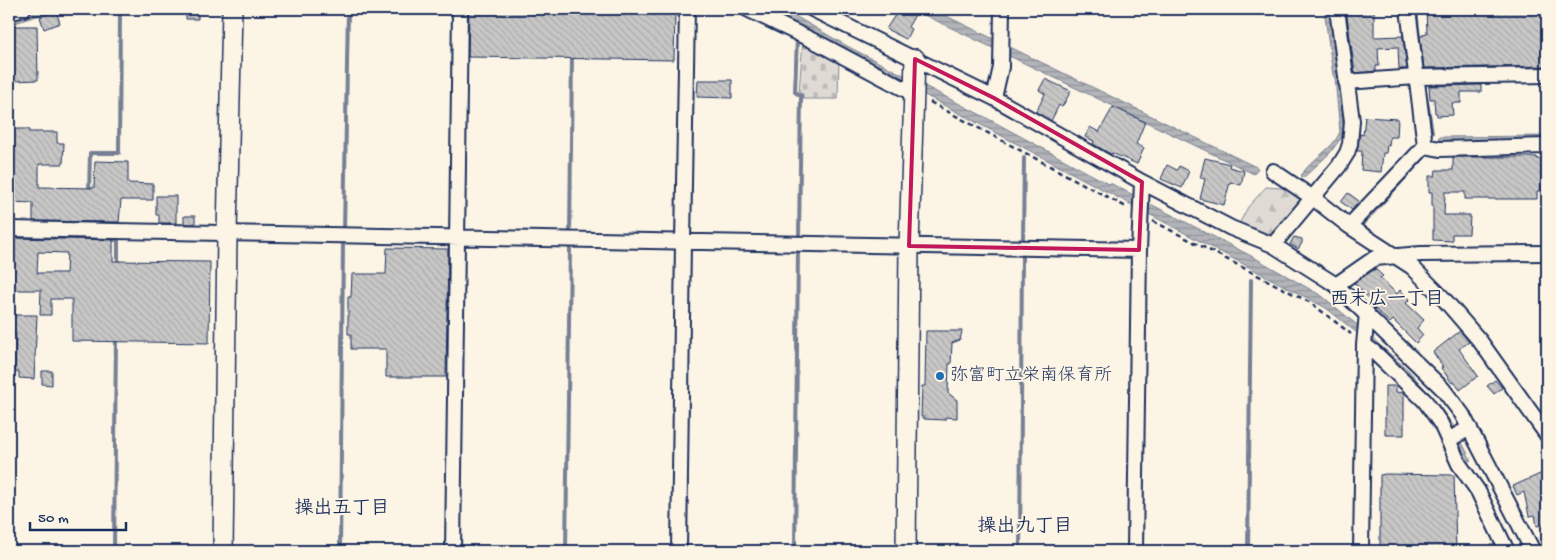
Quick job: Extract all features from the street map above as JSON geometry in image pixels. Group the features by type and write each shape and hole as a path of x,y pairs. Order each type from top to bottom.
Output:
{"street":[{"path":"9,13 23,9"},
{"path":"223,551 232,9"},
{"path":"452,551 460,9"},
{"path":"679,551 682,242 687,9"},
{"path":"747,9 822,45 915,76 994,98 1142,182 1231,228 1273,245 1336,285 1366,320 1442,388 1462,414 1458,434 1459,464 1478,491 1507,551"},
{"path":"812,9 915,76"},
{"path":"994,98 1001,67 1002,9"},
{"path":"1273,245 1339,166 1350,144 1352,121 1337,9"},
{"path":"1408,9 1425,146"},
{"path":"1346,82 1416,77 1547,75"},
{"path":"906,551 909,246 915,76"},
{"path":"1425,146 1440,149 1547,146"},
{"path":"1349,226 1425,146"},
{"path":"1274,171 1349,226 1402,255 1480,341 1547,435"},
{"path":"1135,551 1139,250 1142,182"},
{"path":"9,229 1139,250"},
{"path":"1336,285 1375,258 1402,255 1547,253"},
{"path":"1361,551 1366,320"},
{"path":"1364,345 1375,353 1425,401 1442,424 1458,434 1533,551"}],"highlighted area":[{"path":"915,59 994,98 1142,182 1139,250 909,246"}],"green space":[{"path":"803,40 839,58 838,99 803,99 803,94 799,92"},
{"path":"1266,187 1297,189 1302,199 1271,236 1239,224 1248,207"}],"shaded area":[{"path":"33,9 58,9 9,25 9,16"},
{"path":"759,9 778,9 795,16 847,46 1109,184 1255,258 1322,296 1408,370 1433,398 1453,425 1471,460 1465,463 1449,429 1371,344 1326,308"},
{"path":"912,9 932,9 1258,168 1254,174"},
{"path":"1324,9 1331,9 1340,78 1338,78 1344,134 1330,153 1303,178 1301,176 1305,170 1332,144 1340,132 1335,78 1333,75"},
{"path":"1547,136 1547,141 1440,142 1360,229 1357,226 1440,137"}],"building":[{"path":"186,9 198,9 198,19 186,19"},
{"path":"469,9 675,9 674,60 468,57"},
{"path":"899,9 907,9 916,13 908,27 911,29 906,39 886,29"},
{"path":"1346,9 1374,9 1374,37 1403,36 1407,69 1399,69 1398,47 1378,48 1379,66 1376,66 1376,71 1355,73"},
{"path":"1426,9 1547,9 1547,66 1424,68 1420,36 1427,33"},
{"path":"56,11 60,23 44,29 40,17"},
{"path":"13,26 37,26 38,80 14,81 14,58 12,58"},
{"path":"1045,79 1071,91 1062,107 1059,105 1051,121 1036,112 1045,94 1039,90"},
{"path":"698,80 732,80 732,98 697,97"},
{"path":"1481,85 1481,92 1461,92 1461,103 1452,103 1453,115 1437,116 1437,113 1435,113 1434,99 1430,99 1429,86"},
{"path":"1113,107 1145,122 1136,144 1144,148 1137,164 1109,153 1093,144 1094,141 1085,137 1090,127 1099,132"},
{"path":"1365,117 1398,119 1397,137 1390,137 1386,153 1383,153 1381,172 1361,170 1362,151 1357,151 1360,134 1363,135"},
{"path":"11,129 29,129 29,132 57,132 57,143 64,143 63,164 39,164 39,187 94,188 95,161 128,162 128,183 153,184 153,200 121,200 119,222 33,221 33,203 9,202"},
{"path":"1453,157 1537,157 1537,159 1541,159 1541,191 1537,191 1537,199 1465,199 1465,192 1445,192 1444,215 1470,215 1469,234 1452,234 1452,241 1433,240 1433,206 1432,192 1429,192 1429,176 1435,176 1436,170 1453,170"},
{"path":"1205,158 1230,164 1229,167 1244,171 1241,185 1230,182 1224,205 1200,199 1205,179 1200,178"},
{"path":"1167,165 1177,170 1179,166 1189,171 1182,188 1161,179"},
{"path":"1348,193 1359,201 1352,210 1341,202"},
{"path":"156,196 176,196 176,223 159,223 159,215 156,215"},
{"path":"184,216 195,216 195,224 184,224"},
{"path":"1294,237 1302,239 1298,249 1290,244"},
{"path":"11,238 113,240 113,261 210,262 209,343 72,341 72,299 51,299 51,315 40,315 41,290 12,290 13,258 9,258 9,240","holes":["38,252 67,253 66,273 37,273"]},
{"path":"387,248 448,249 446,377 386,377 386,349 351,349 351,334 348,334 348,297 351,297 352,274 386,274"},
{"path":"1375,269 1383,276 1380,278 1397,294 1400,290 1410,299 1406,303 1424,320 1417,328 1423,335 1416,343 1393,320 1390,323 1374,308 1375,305 1354,283"},
{"path":"11,315 37,315 34,379 19,378 19,372 15,372 16,334 11,334"},
{"path":"926,331 962,331 960,340 952,343 951,364 949,364 948,393 957,400 957,418 945,417 945,420 924,419 924,417 921,417 922,386 925,386"},
{"path":"1460,331 1469,342 1459,349 1478,376 1460,390 1441,368 1443,367 1433,352"},
{"path":"42,371 52,371 52,385 42,384"},
{"path":"1495,380 1502,388 1494,394 1487,386"},
{"path":"1385,386 1396,386 1396,392 1404,393 1404,435 1385,435"},
{"path":"1547,471 1547,524 1537,526 1535,515 1529,516 1524,492 1517,495 1513,486"},
{"path":"1380,475 1454,475 1456,551 1380,551"}],"waterway":[{"path":"89,193 90,153 119,153 120,9"},
{"path":"344,231 348,9"},
{"path":"1416,9 1422,68"},
{"path":"797,38 795,92 801,96 799,236"},
{"path":"570,235 572,54"},
{"path":"1424,83 1432,132"},
{"path":"1023,238 1024,158"},
{"path":"89,238 89,240 118,240 118,265"},
{"path":"340,551 343,245"},
{"path":"566,551 570,248"},
{"path":"795,551 798,249"},
{"path":"1020,551 1022,257"},
{"path":"1248,551 1251,280"},
{"path":"114,551 116,336"}],"place":[{"name":"弥富町立栄南保育所","path":"940,376"}],"district":[{"name":"西末広一丁目","path":"1387,300"},
{"name":"操出五丁目","path":"342,509"},
{"name":"操出九丁目","path":"1025,527"}]}
